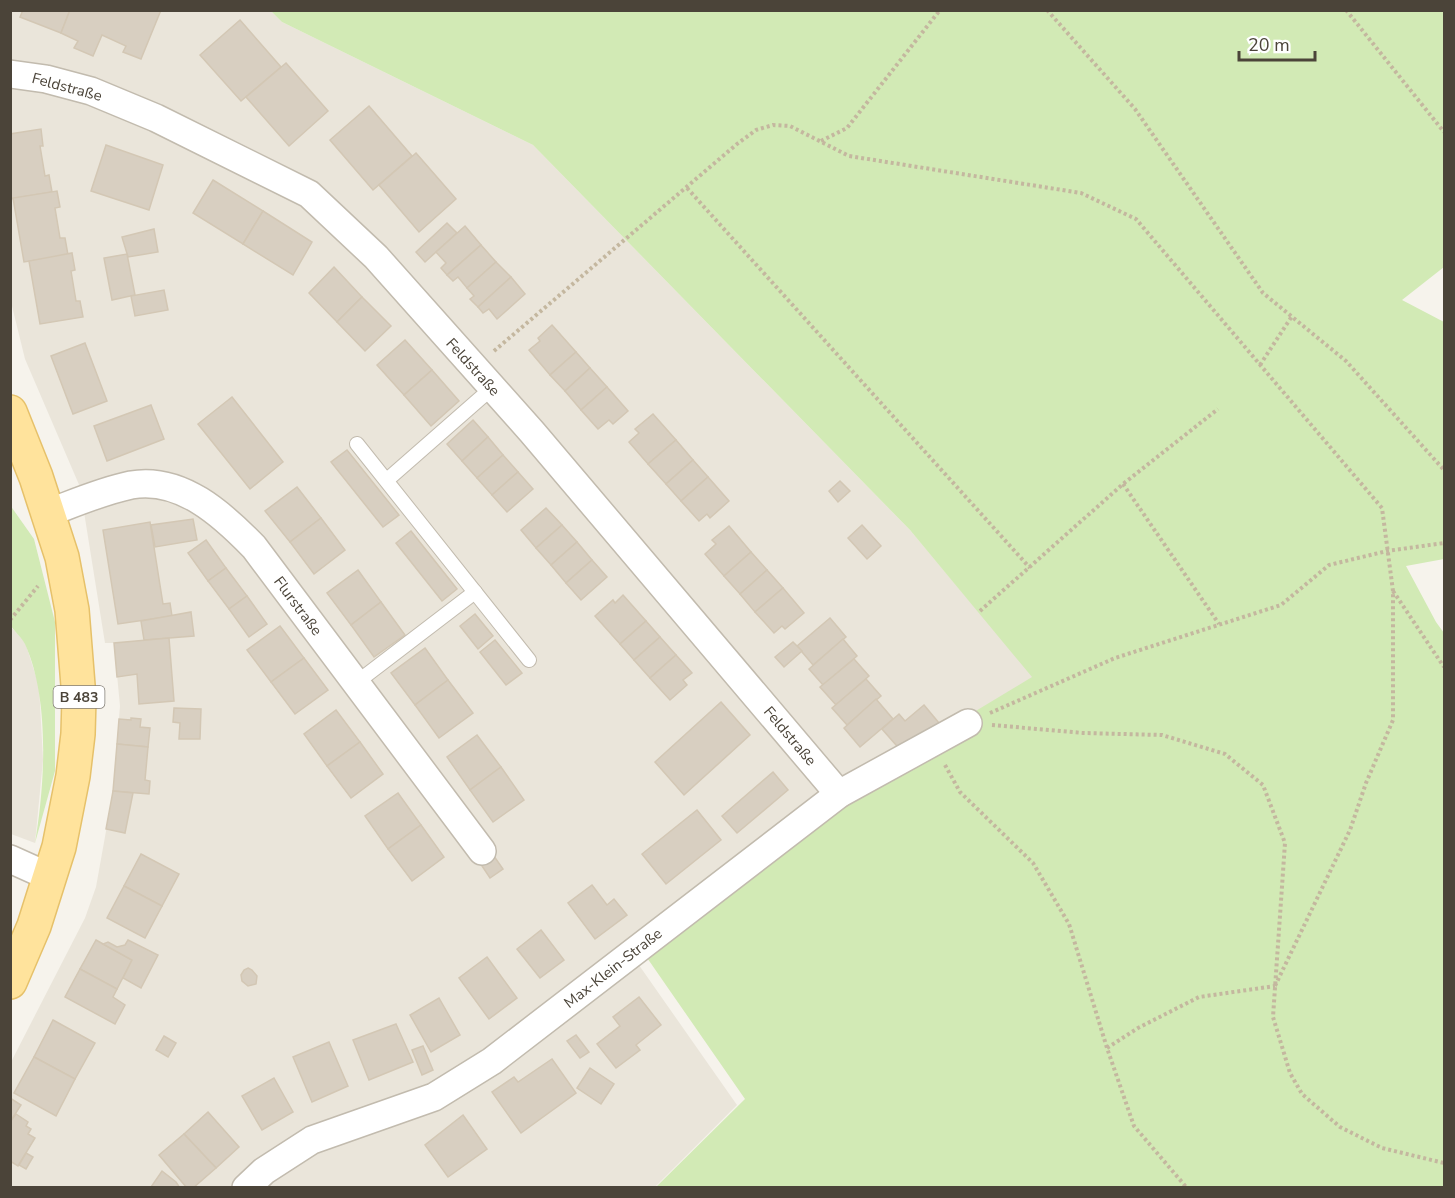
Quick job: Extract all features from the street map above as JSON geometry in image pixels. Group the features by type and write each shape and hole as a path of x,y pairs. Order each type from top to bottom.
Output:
{"main road":[{"name":"B 483","path":"10,412 62,557 72,610 79,698 73,776 61,837 34,926 10,982"}],"street":[{"name":"Feldstraße","path":"10,74 46,79 91,91 156,118 309,194 376,257 540,441 839,794"},
{"name":"Flurstraße","path":"48,513 109,490 134,485 166,486 190,494 232,525 254,548 482,851"},
{"name":"Max-Klein-Straße","path":"246,1188 264,1171 312,1140 434,1097 492,1061 839,794 968,723"},
{"path":"10,859 50,877"}],"lane":[{"path":"387,480 492,388"},
{"path":"357,444 530,660"},
{"path":"356,683 475,592"}],"path":[{"path":"820,141 847,128 940,10"},
{"path":"1047,10 1135,109 1263,293 1346,361 1444,470"},
{"path":"1346,10 1444,132"},
{"path":"474,368 756,130 773,125 790,126 849,156 1081,193 1136,219 1382,508 1393,591 1394,720 1366,783 1350,830 1275,986"},
{"path":"687,187 1030,568"},
{"path":"1260,366 1292,316"},
{"path":"980,611 1122,484 1218,409"},
{"path":"1122,484 1219,624"},
{"path":"968,723 1115,658 1281,605 1329,565 1387,551 1444,543"},
{"path":"1393,591 1444,667"},
{"path":"968,723 1083,733 1162,735 1225,754 1263,785 1285,843 1272,1017 1290,1073 1302,1094 1340,1127 1382,1148 1444,1163"},
{"path":"933,743 960,792 1033,863 1070,924 1107,1048 1134,1125 1187,1188"},
{"path":"1107,1048 1138,1028 1199,997 1275,986"}],"shaded area":[{"path":"10,11 271,11 282,22 533,145 910,530 1033,677 634,958 737,1105 655,1187 11,1187 11,1062 85,918 96,887 113,792 120,706 114,643 105,643 80,487 25,359 11,302"},
{"path":"10,626 25,642 39,686 43,760 35,843 11,834"}],"green space":[{"path":"271,11 1444,11 1444,267 1402,300 1444,322 1444,559 1406,566 1444,633 1444,1187 656,1187 745,1099 643,952 848,788 1032,677 910,530 533,145 282,22"},
{"path":"10,505 34,539 55,622 55,771 35,843 43,769 42,716 33,666 25,644 11,626"}],"building":[{"path":"23,10 70,10 61,33 20,17"},
{"path":"70,10 161,10 141,59 123,52 126,46 102,35 93,56 74,48 78,41 61,33"},
{"path":"240,20 281,67 241,101 200,55"},
{"path":"286,63 328,111 289,146 246,97"},
{"path":"369,106 412,156 373,190 330,140"},
{"path":"41,129 43,146 40,146 45,176 49,175 52,192 10,199 10,134"},
{"path":"106,145 163,165 149,210 91,191"},
{"path":"416,153 456,199 419,232 379,185"},
{"path":"213,180 263,211 243,244 193,213"},
{"path":"57,191 60,207 55,208 60,238 65,238 68,255 24,262 13,198"},
{"path":"263,211 312,242 293,275 243,244"},
{"path":"447,223 457,233 425,262 416,252"},
{"path":"465,226 481,245 447,275 441,268 446,263 436,252"},
{"path":"154,229 158,252 128,257 122,237"},
{"path":"481,245 496,262 467,288 458,277 453,281 447,275"},
{"path":"72,253 75,270 71,271 76,301 80,301 83,317 40,324 29,261"},
{"path":"127,254 135,295 112,300 104,258"},
{"path":"496,262 511,277 478,307 470,299 474,296 467,288"},
{"path":"334,267 362,297 337,322 309,293"},
{"path":"511,277 525,294 497,319 489,309 483,313 478,307"},
{"path":"164,290 168,310 135,316 131,296"},
{"path":"362,297 391,326 365,351 337,322"},
{"path":"552,325 576,352 550,375 529,350 540,341 538,338"},
{"path":"405,340 432,370 404,395 377,365"},
{"path":"85,343 107,401 73,414 51,356"},
{"path":"576,352 590,368 565,391 550,375"},
{"path":"590,368 607,387 581,410 565,391"},
{"path":"432,370 459,401 431,426 404,395"},
{"path":"607,387 628,411 613,424 609,420 598,429 581,410"},
{"path":"232,397 283,462 250,489 198,424"},
{"path":"151,405 164,439 107,461 94,426"},
{"path":"653,414 676,440 648,464 629,442 639,433 635,429"},
{"path":"473,420 488,437 462,461 447,444"},
{"path":"488,437 503,455 477,478 462,461"},
{"path":"676,440 693,460 666,484 648,464"},
{"path":"347,450 399,515 383,527 331,462"},
{"path":"503,455 518,472 492,495 477,478"},
{"path":"693,460 708,477 681,501 666,484"},
{"path":"518,472 533,489 507,512 492,495"},
{"path":"708,477 729,501 710,518 707,514 699,521 681,501"},
{"path":"840,481 850,491 838,502 829,491"},
{"path":"297,487 321,518 290,542 265,511"},
{"path":"546,508 562,525 536,548 521,530"},
{"path":"321,518 345,550 314,574 290,542"},
{"path":"193,519 197,540 155,547 151,525"},
{"path":"150,522 163,604 170,603 172,616 118,624 103,530"},
{"path":"562,525 577,542 551,565 536,548"},
{"path":"862,525 881,546 867,559 848,538"},
{"path":"729,526 751,552 724,576 705,554 716,544 712,540"},
{"path":"411,531 457,589 442,601 396,543"},
{"path":"206,540 226,568 208,581 188,553"},
{"path":"577,542 592,560 566,583 551,565"},
{"path":"751,552 767,570 740,594 724,576"},
{"path":"592,560 607,577 581,600 566,583"},
{"path":"226,568 247,596 229,609 208,581"},
{"path":"358,570 381,602 351,625 327,593"},
{"path":"767,570 783,588 755,612 740,594"},
{"path":"783,588 804,613 785,629 782,626 774,633 755,612"},
{"path":"623,595 646,621 620,644 595,616 613,600 615,603"},
{"path":"247,596 267,624 249,637 229,609"},
{"path":"381,602 405,635 374,657 351,625"},
{"path":"191,612 194,636 144,640 141,621"},
{"path":"475,614 493,636 478,649 460,626"},
{"path":"830,618 846,637 813,665 797,646"},
{"path":"646,621 660,637 634,660 620,644"},
{"path":"280,626 304,658 271,682 247,650"},
{"path":"660,637 676,655 650,678 634,660"},
{"path":"169,638 174,701 139,704 137,674 117,677 114,643"},
{"path":"843,639 857,656 823,685 809,669"},
{"path":"495,640 522,673 506,685 480,652"},
{"path":"793,642 802,651 784,667 775,657"},
{"path":"425,648 448,680 415,705 391,673"},
{"path":"676,655 692,673 683,680 687,685 670,700 650,678"},
{"path":"304,658 328,690 295,714 271,682"},
{"path":"854,659 869,676 836,705 820,687"},
{"path":"866,679 881,696 847,725 832,708"},
{"path":"448,680 473,713 439,738 415,705"},
{"path":"876,699 893,719 860,747 844,728"},
{"path":"721,702 750,735 684,795 655,762"},
{"path":"924,705 939,723 903,753 882,729 899,714 905,721"},
{"path":"174,708 201,709 200,739 179,739 180,723 173,722"},
{"path":"336,710 360,742 327,766 304,734"},
{"path":"131,718 141,719 140,727 150,728 148,747 117,744 119,719 131,720"},
{"path":"477,735 501,767 470,790 447,757"},
{"path":"360,742 383,774 351,798 327,766"},
{"path":"117,744 148,747 145,780 150,781 149,794 113,791"},
{"path":"501,767 524,800 493,822 470,790"},
{"path":"773,772 788,790 737,833 722,816"},
{"path":"113,791 133,793 125,833 106,829"},
{"path":"398,793 421,825 388,849 365,816"},
{"path":"697,810 721,840 666,884 642,854"},
{"path":"421,825 444,857 412,881 388,849"},
{"path":"489,849 503,869 490,878 476,857"},
{"path":"141,854 179,874 162,906 124,886"},
{"path":"592,885 607,905 614,899 627,915 595,939 568,903"},
{"path":"124,886 162,906 145,938 107,918"},
{"path":"541,930 564,960 540,978 517,949"},
{"path":"96,940 132,960 117,989 80,969"},
{"path":"128,940 158,955 141,988 123,978 132,960 103,944 108,942 117,947 125,945"},
{"path":"487,957 517,998 489,1019 459,978"},
{"path":"248,968 257,976 256,984 248,986 242,981 241,975"},
{"path":"80,969 117,989 113,997 125,1005 115,1024 65,997"},
{"path":"639,997 661,1025 636,1045 640,1050 616,1068 597,1044 620,1026 613,1017"},
{"path":"439,998 460,1035 431,1052 410,1015"},
{"path":"53,1020 95,1043 75,1079 34,1057"},
{"path":"396,1024 413,1062 369,1080 353,1040"},
{"path":"576,1035 589,1052 580,1058 567,1041"},
{"path":"164,1036 176,1043 168,1057 156,1050"},
{"path":"329,1042 348,1086 312,1102 293,1057"},
{"path":"423,1046 433,1070 422,1075 412,1050"},
{"path":"34,1057 75,1079 56,1116 14,1093"},
{"path":"552,1059 576,1093 521,1133 492,1092 514,1077 518,1082"},
{"path":"590,1068 614,1084 601,1104 577,1088"},
{"path":"274,1078 293,1112 262,1130 242,1096"},
{"path":"10,1098 21,1105 10,1122"},
{"path":"208,1112 239,1147 216,1168 184,1134"},
{"path":"16,1114 28,1122 26,1126 31,1129 28,1134 35,1138 18,1166 10,1161 10,1122"},
{"path":"463,1115 487,1149 448,1177 425,1145"},
{"path":"184,1134 216,1168 193,1188 187,1188 159,1155"},
{"path":"26,1153 33,1157 26,1169 19,1165"},
{"path":"162,1171 176,1182 180,1188 151,1187"}]}
